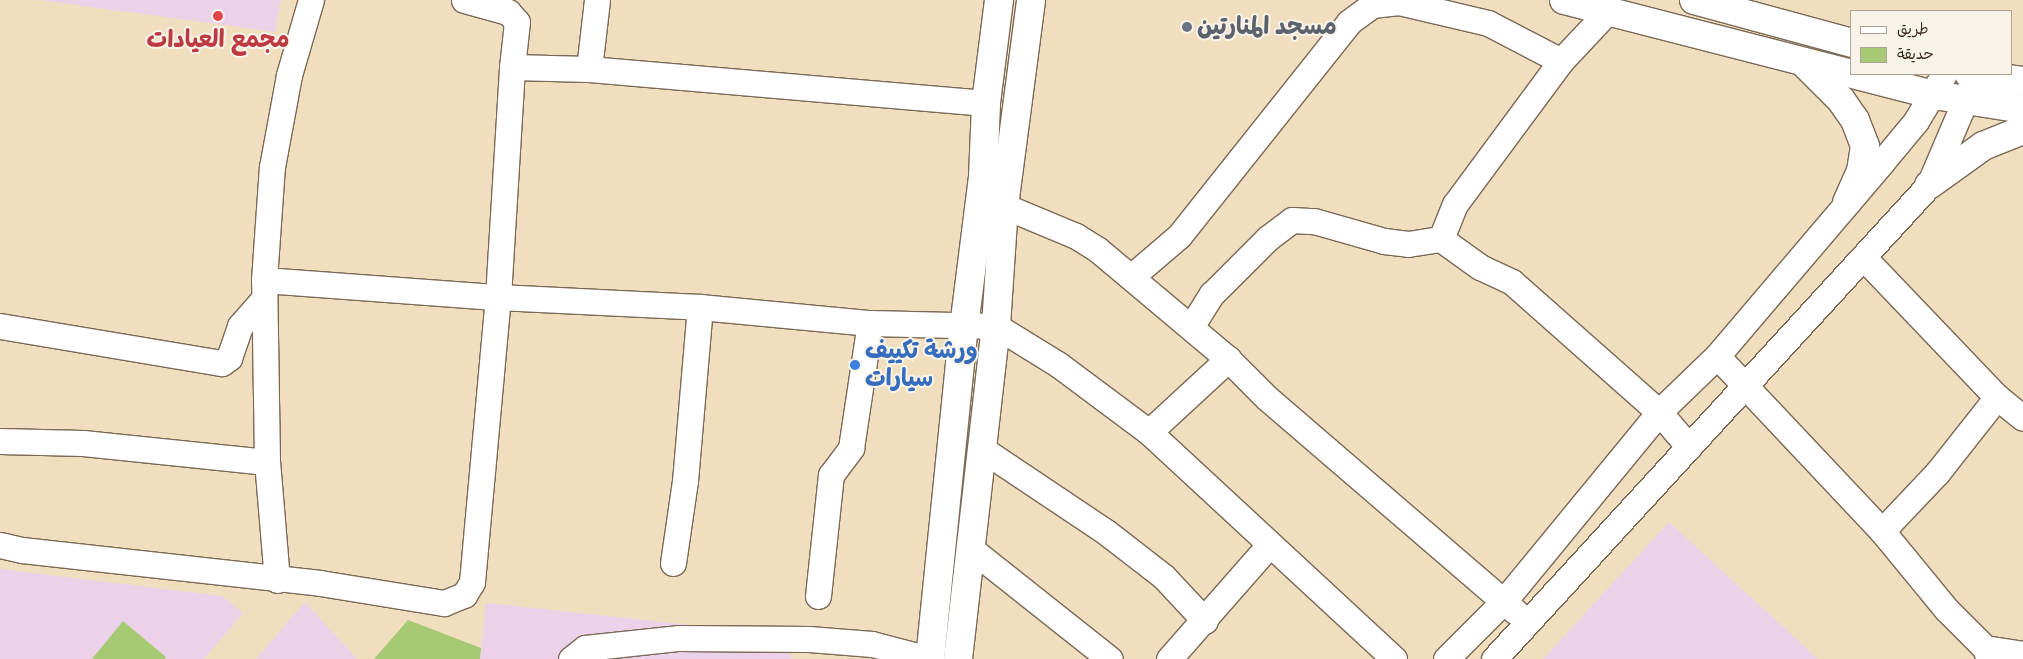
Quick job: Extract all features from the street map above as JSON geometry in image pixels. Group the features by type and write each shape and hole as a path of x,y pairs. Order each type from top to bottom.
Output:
{"main road":[{"path":"958,659 996,326 1004,206 995,176 986,103 1000,0"},
{"path":"930,659 964,327 1031,0"},
{"path":"1564,0 1802,61 1850,69"},
{"path":"1694,0 1850,42"},
{"path":"1802,61 1841,100 1855,120 1865,146 1861,170 1847,202"},
{"path":"1885,75 1939,84 2023,80"},
{"path":"1970,83 2023,109"},
{"path":"1930,185 1983,146 2023,130"}],"street":[{"path":"277,580 267,462 264,289 272,167 289,74 311,0"},
{"path":"0,544 22,550 277,580 444,603 464,595 472,582 498,297 512,67 517,22 508,12 464,0"},
{"path":"589,69 597,0"},
{"path":"1131,277 1179,236 1349,22 1372,5 1399,2 1488,23 1561,61"},
{"path":"1441,239 1455,204 1561,61 1606,12"},
{"path":"512,67 589,69 986,103"},
{"path":"1494,659 1930,185 1970,83"},
{"path":"1446,659 1504,602 1659,412 1717,356 1916,121 1939,84"},
{"path":"1004,206 1076,236 1131,277 1228,359 1267,398 1528,623"},
{"path":"1191,327 1212,294 1268,238 1292,220 1314,221 1384,241 1408,244 1441,239 1480,267 1512,282 1659,412 1689,447"},
{"path":"1863,257 1997,397 2023,418"},
{"path":"264,289 498,297 700,307 870,323 964,327 996,326 1058,365 1149,432 1394,659"},
{"path":"0,326 222,363 229,358 240,326 264,289"},
{"path":"673,564 685,481 700,307"},
{"path":"818,596 831,475 851,448 870,323"},
{"path":"1717,356 1882,531 1947,610 1987,654 2023,654"},
{"path":"1149,432 1228,359"},
{"path":"1882,531 1937,473 1997,397"},
{"path":"0,441 83,443 267,462"},
{"path":"982,449 1106,532 1164,577 1205,620"},
{"path":"1169,659 1205,620 1269,544"},
{"path":"971,549 1110,659"},
{"path":"571,659 585,648 679,638 809,639 872,644 930,659"}],"shaded area":[{"name":"مجمع العيادات","path":"39,0 280,0 276,32"},
{"path":"1669,522 1818,659 1543,659"},
{"path":"0,569 222,596 243,613 204,659 0,659"},
{"path":"305,602 357,659 256,659"},
{"path":"486,603 793,636 791,659 480,659"}],"green space":[{"path":"408,620 481,648 480,659 374,659"},
{"path":"123,621 166,657 165,659 92,659"}],"place":[{"name":"مجمع العيادات","path":"218,16"},
{"name":"مسجد المنارتين","path":"1187,27"},
{"name":"ورشة تكييف سيارات","path":"855,365"}]}
